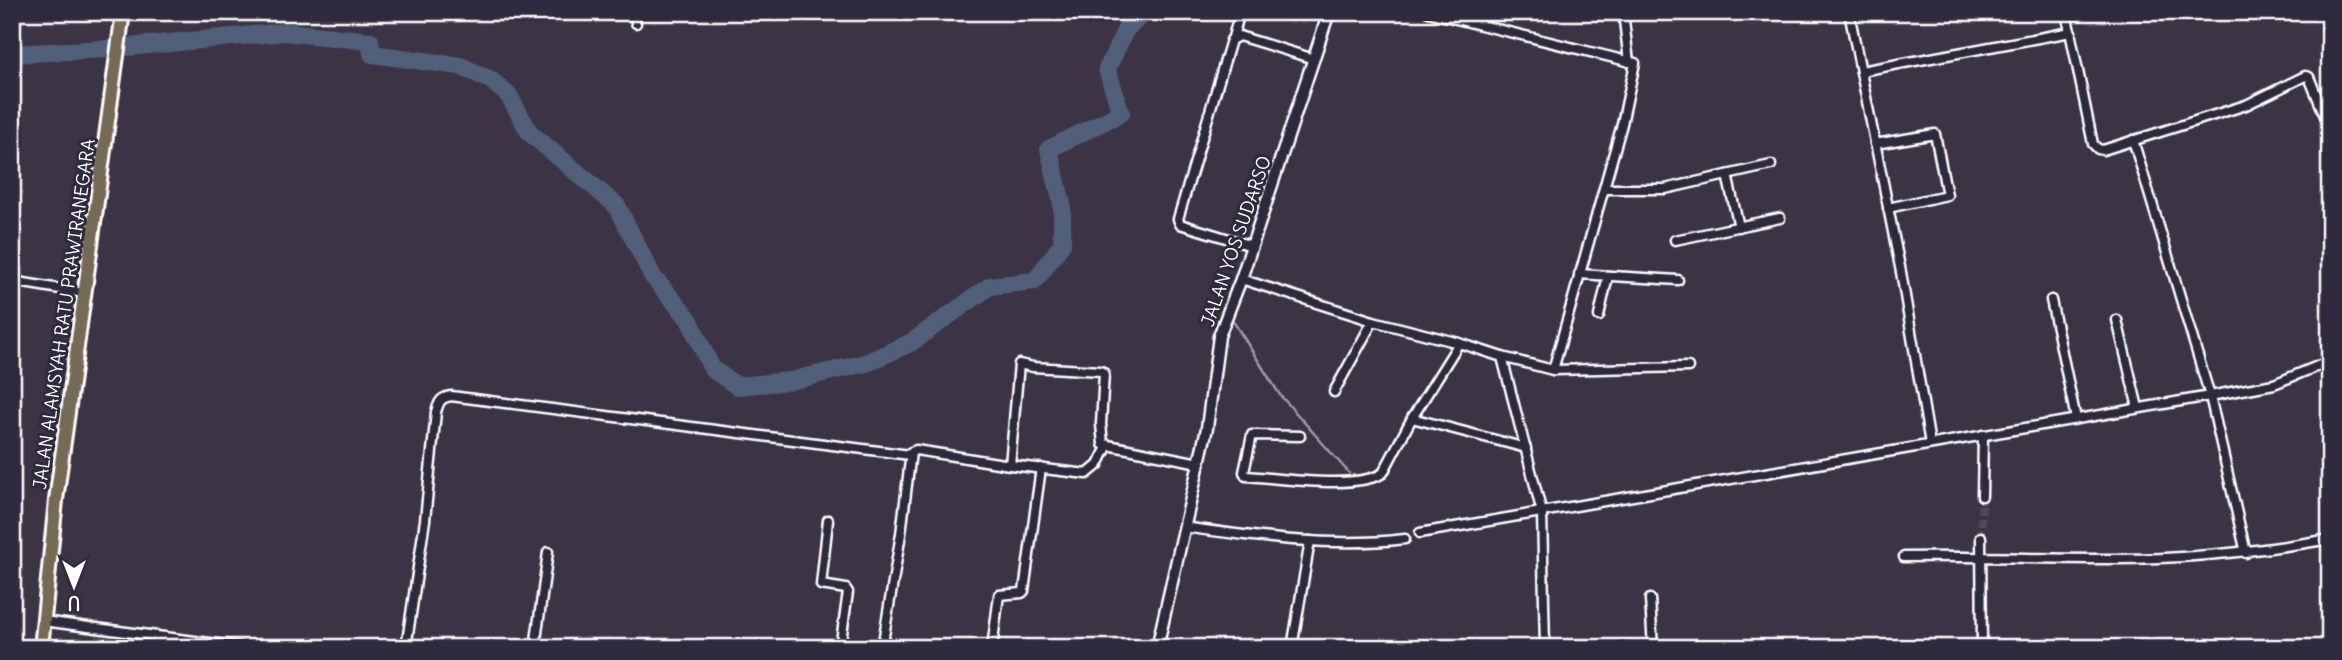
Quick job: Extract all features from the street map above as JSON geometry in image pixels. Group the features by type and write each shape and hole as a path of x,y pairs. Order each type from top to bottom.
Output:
{"main road":[{"name":"JALAN ALAMSYAH RATU PRAWIRANEGARA","path":"41,648 56,500 123,12"}],"street":[{"path":"635,12 636,23"},
{"path":"1240,12 1178,219 1180,225 1252,246"},
{"name":"JALAN YOS SUDARSO","path":"1157,648 1208,428 1219,336 1241,279 1329,12"},
{"path":"1428,12 1636,63 1553,370"},
{"path":"1623,12 1629,61"},
{"path":"1849,12 1888,208 1930,444"},
{"path":"2066,12 2093,144 2098,149 2103,150 2246,105 2305,76 2309,77 2330,128"},
{"path":"1861,71 2071,32"},
{"path":"1233,37 1239,36 1314,59"},
{"path":"1875,144 1935,134 1947,195 1888,208"},
{"path":"2133,140 2210,396 2246,553"},
{"path":"1604,189 1665,189 1771,165"},
{"path":"1727,175 1739,227"},
{"path":"1675,240 1780,218"},
{"path":"1579,274 1678,280"},
{"path":"1599,316 1608,276"},
{"path":"1241,279 1373,321 1553,370 1688,367"},
{"path":"12,281 84,293"},
{"path":"2051,300 2076,419"},
{"path":"2117,320 2138,408"},
{"path":"1334,392 1373,321"},
{"path":"1300,436 1252,435 1243,468 1245,475 1338,481 1376,477 1383,473 1412,418 1460,343"},
{"path":"1502,357 1542,513 1545,646"},
{"path":"1420,533 2274,384 2330,361"},
{"path":"1010,465 1019,364 1101,371 1104,373 1103,443 1199,463"},
{"path":"406,648 425,520 436,412 438,402 444,397 910,455"},
{"path":"1412,418 1526,448"},
{"path":"1982,496 1983,435"},
{"path":"882,648 901,534 910,455 916,450 1087,474 1098,466 1108,445"},
{"path":"992,648 999,595 1024,591 1041,468"},
{"path":"828,520 821,584 846,589 848,592 840,648"},
{"path":"1184,527 1310,541 1371,544 1405,540"},
{"path":"1981,537 1982,648"},
{"path":"1904,556 2119,559 2246,553 2330,539"},
{"path":"1292,648 1310,541"},
{"path":"535,648 548,552"},
{"path":"1650,599 1653,648"},
{"path":"43,621 248,648"}],"waterway":[{"path":"12,54 106,49 285,32 370,41 372,54 460,66 491,80 509,96 530,133 617,206 653,277 689,319 712,369 737,386 790,381 866,363 912,342 990,286 1035,281 1062,244 1062,204 1049,149 1121,113 1107,69 1126,29 1145,12"},
{"path":"1233,321 1280,395 1349,473"}],"tunnel":[{"path":"1981,537 1982,496"}]}
